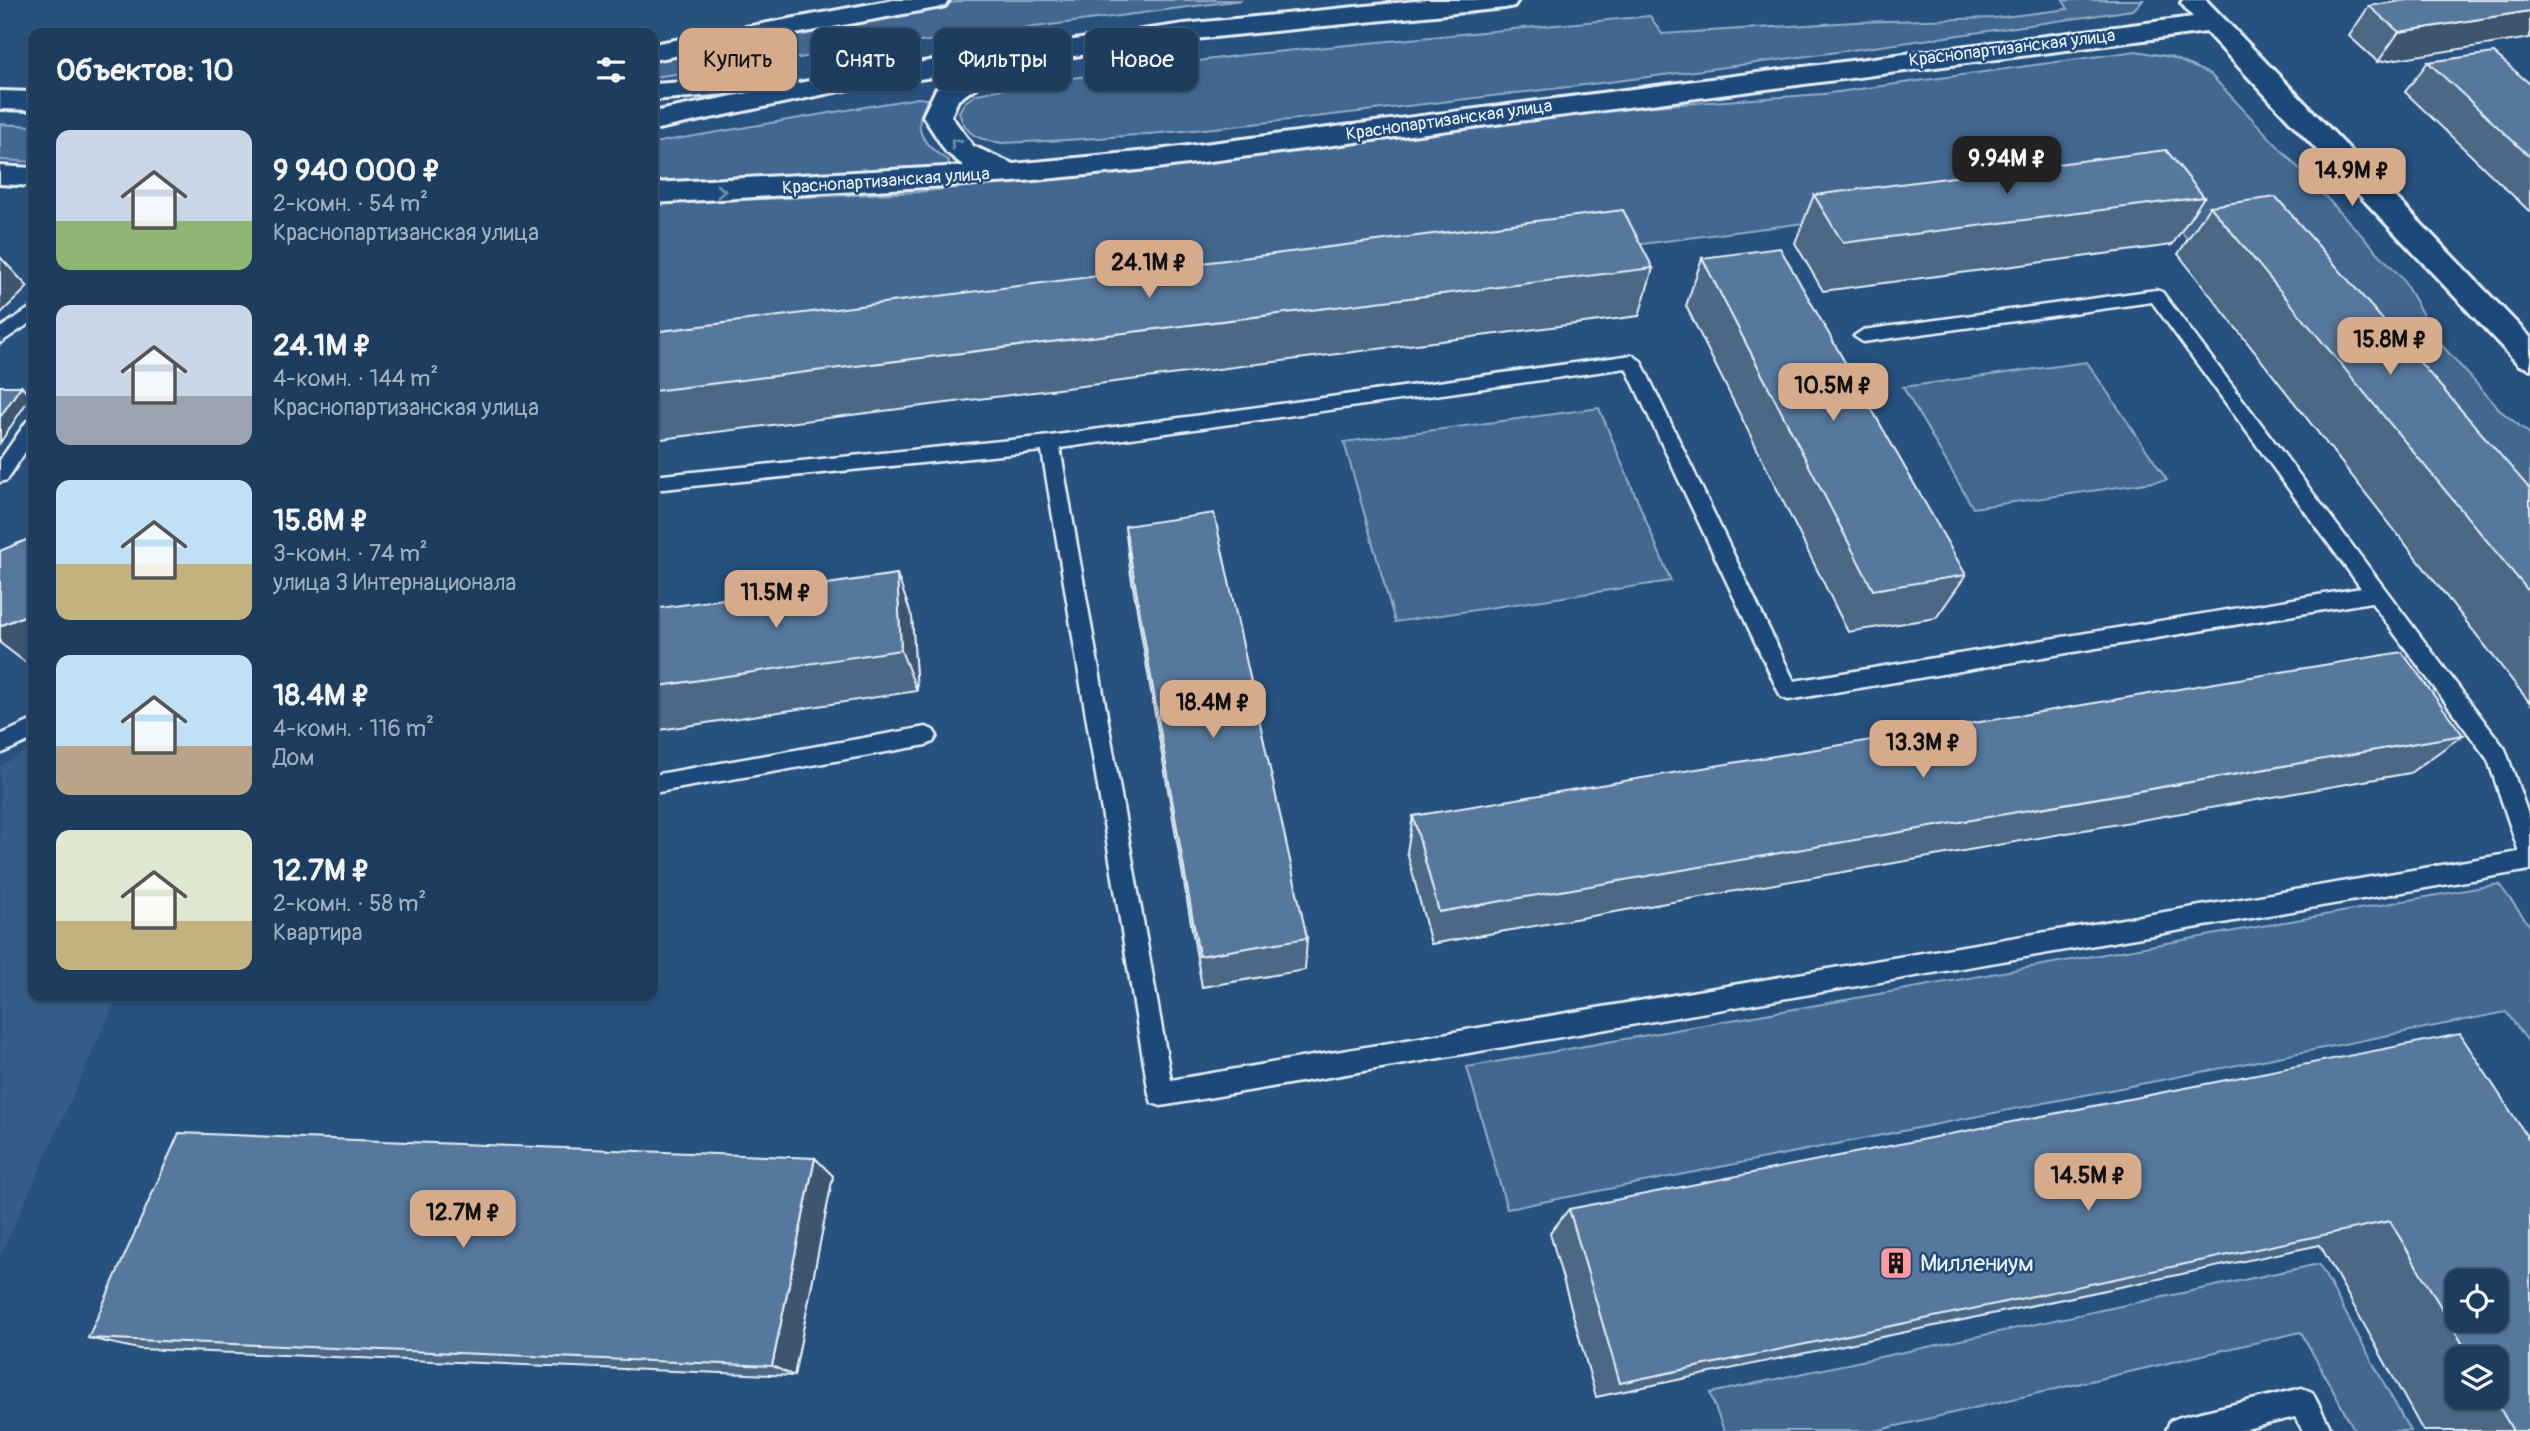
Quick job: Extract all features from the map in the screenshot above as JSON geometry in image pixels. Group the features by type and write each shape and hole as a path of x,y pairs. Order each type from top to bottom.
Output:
{"main road":[{"path":"658,51 936,0"},
{"path":"1346,0 1405,10"},
{"path":"1071,48 1184,32 1505,0"},
{"path":"2190,0 2530,357"},
{"name":"Краснопартизанская улица","path":"658,193 1013,173 1149,160 2212,23"},
{"path":"658,92 811,83"},
{"path":"658,120 811,89"},
{"path":"952,91 946,95 937,116 950,142 973,162 1013,173"},
{"path":"0,100 28,101"},
{"path":"0,175 28,177"}],"lane":[{"path":"1863,336 2156,296 2497,756 2530,852"},
{"path":"0,337 28,316"},
{"path":"658,482 1050,443 1632,361 1788,691 2376,593"},
{"path":"0,475 28,433"},
{"path":"1050,443 1161,1094 2530,860"},
{"path":"0,745 28,731"},
{"path":"658,783 926,736"},
{"path":"2180,1431 2302,1402 2318,1431"}],"shaded area":[{"path":"965,0 1242,0 1028,28 934,28 934,40 920,42 920,28 832,28"},
{"path":"2063,0 2143,0 2133,10 1796,58 1173,132 1002,143 969,132 959,112 965,102 977,94 992,91 1071,91 1071,78 1085,76 1085,91 1198,91 1198,61 1650,16 1662,34 1854,22 1995,18 2068,9"},
{"path":"811,32 811,56 797,58 797,35"},
{"path":"2136,51 2171,57 2210,74 2402,278 2437,340 2502,412 2530,434 2530,574 2194,246 2134,180 658,372 658,204 917,192 1152,167 1596,110 1823,94"},
{"path":"679,55 679,74 658,76 658,59"},
{"path":"918,98 927,99 920,123 923,137 931,148 949,161 948,168 846,175 658,181 658,142"},
{"path":"0,124 28,126 28,162 0,160"},
{"path":"2087,362 2167,480 1973,508 1903,387"},
{"path":"1599,408 1671,581 1395,622 1344,442"},
{"path":"28,750 28,1001 116,1001 0,1257 0,766"},
{"path":"2499,884 2530,926 2530,1044 2506,1012 1507,1209 1467,1067"},
{"path":"2319,1264 2410,1431 2355,1431 2301,1332 1875,1431 1724,1431 1710,1393"}],"building":[{"path":"2407,0 2530,0 2530,11 2399,32 2369,6"},
{"path":"2494,53 2530,84 2530,157 2428,62"},
{"path":"2166,150 2204,197 1843,243 1814,195"},
{"path":"2276,197 2530,489 2530,593 2210,206"},
{"path":"1623,210 1653,268 658,390 658,331"},
{"path":"1780,248 1966,575 1873,590 1702,258"},
{"path":"0,386 21,386 0,417"},
{"path":"1214,513 1307,938 1199,956 1125,526"},
{"path":"28,539 28,614 0,626 0,551"},
{"path":"897,574 901,650 658,686 658,608"},
{"path":"2402,652 2463,735 1439,912 1413,816"},
{"name":"Миллениум","path":"2460,1034 2530,1141 2530,1431 2513,1431 2500,1409 2508,1409 2508,1346 2464,1346 2456,1332 2508,1332 2508,1269 2445,1269 2445,1314 2390,1221 1620,1383 1569,1209"},
{"path":"179,1133 815,1158 772,1366 88,1338"}],"place":[{"name":"Миллениум","path":"1896,1263"}]}
